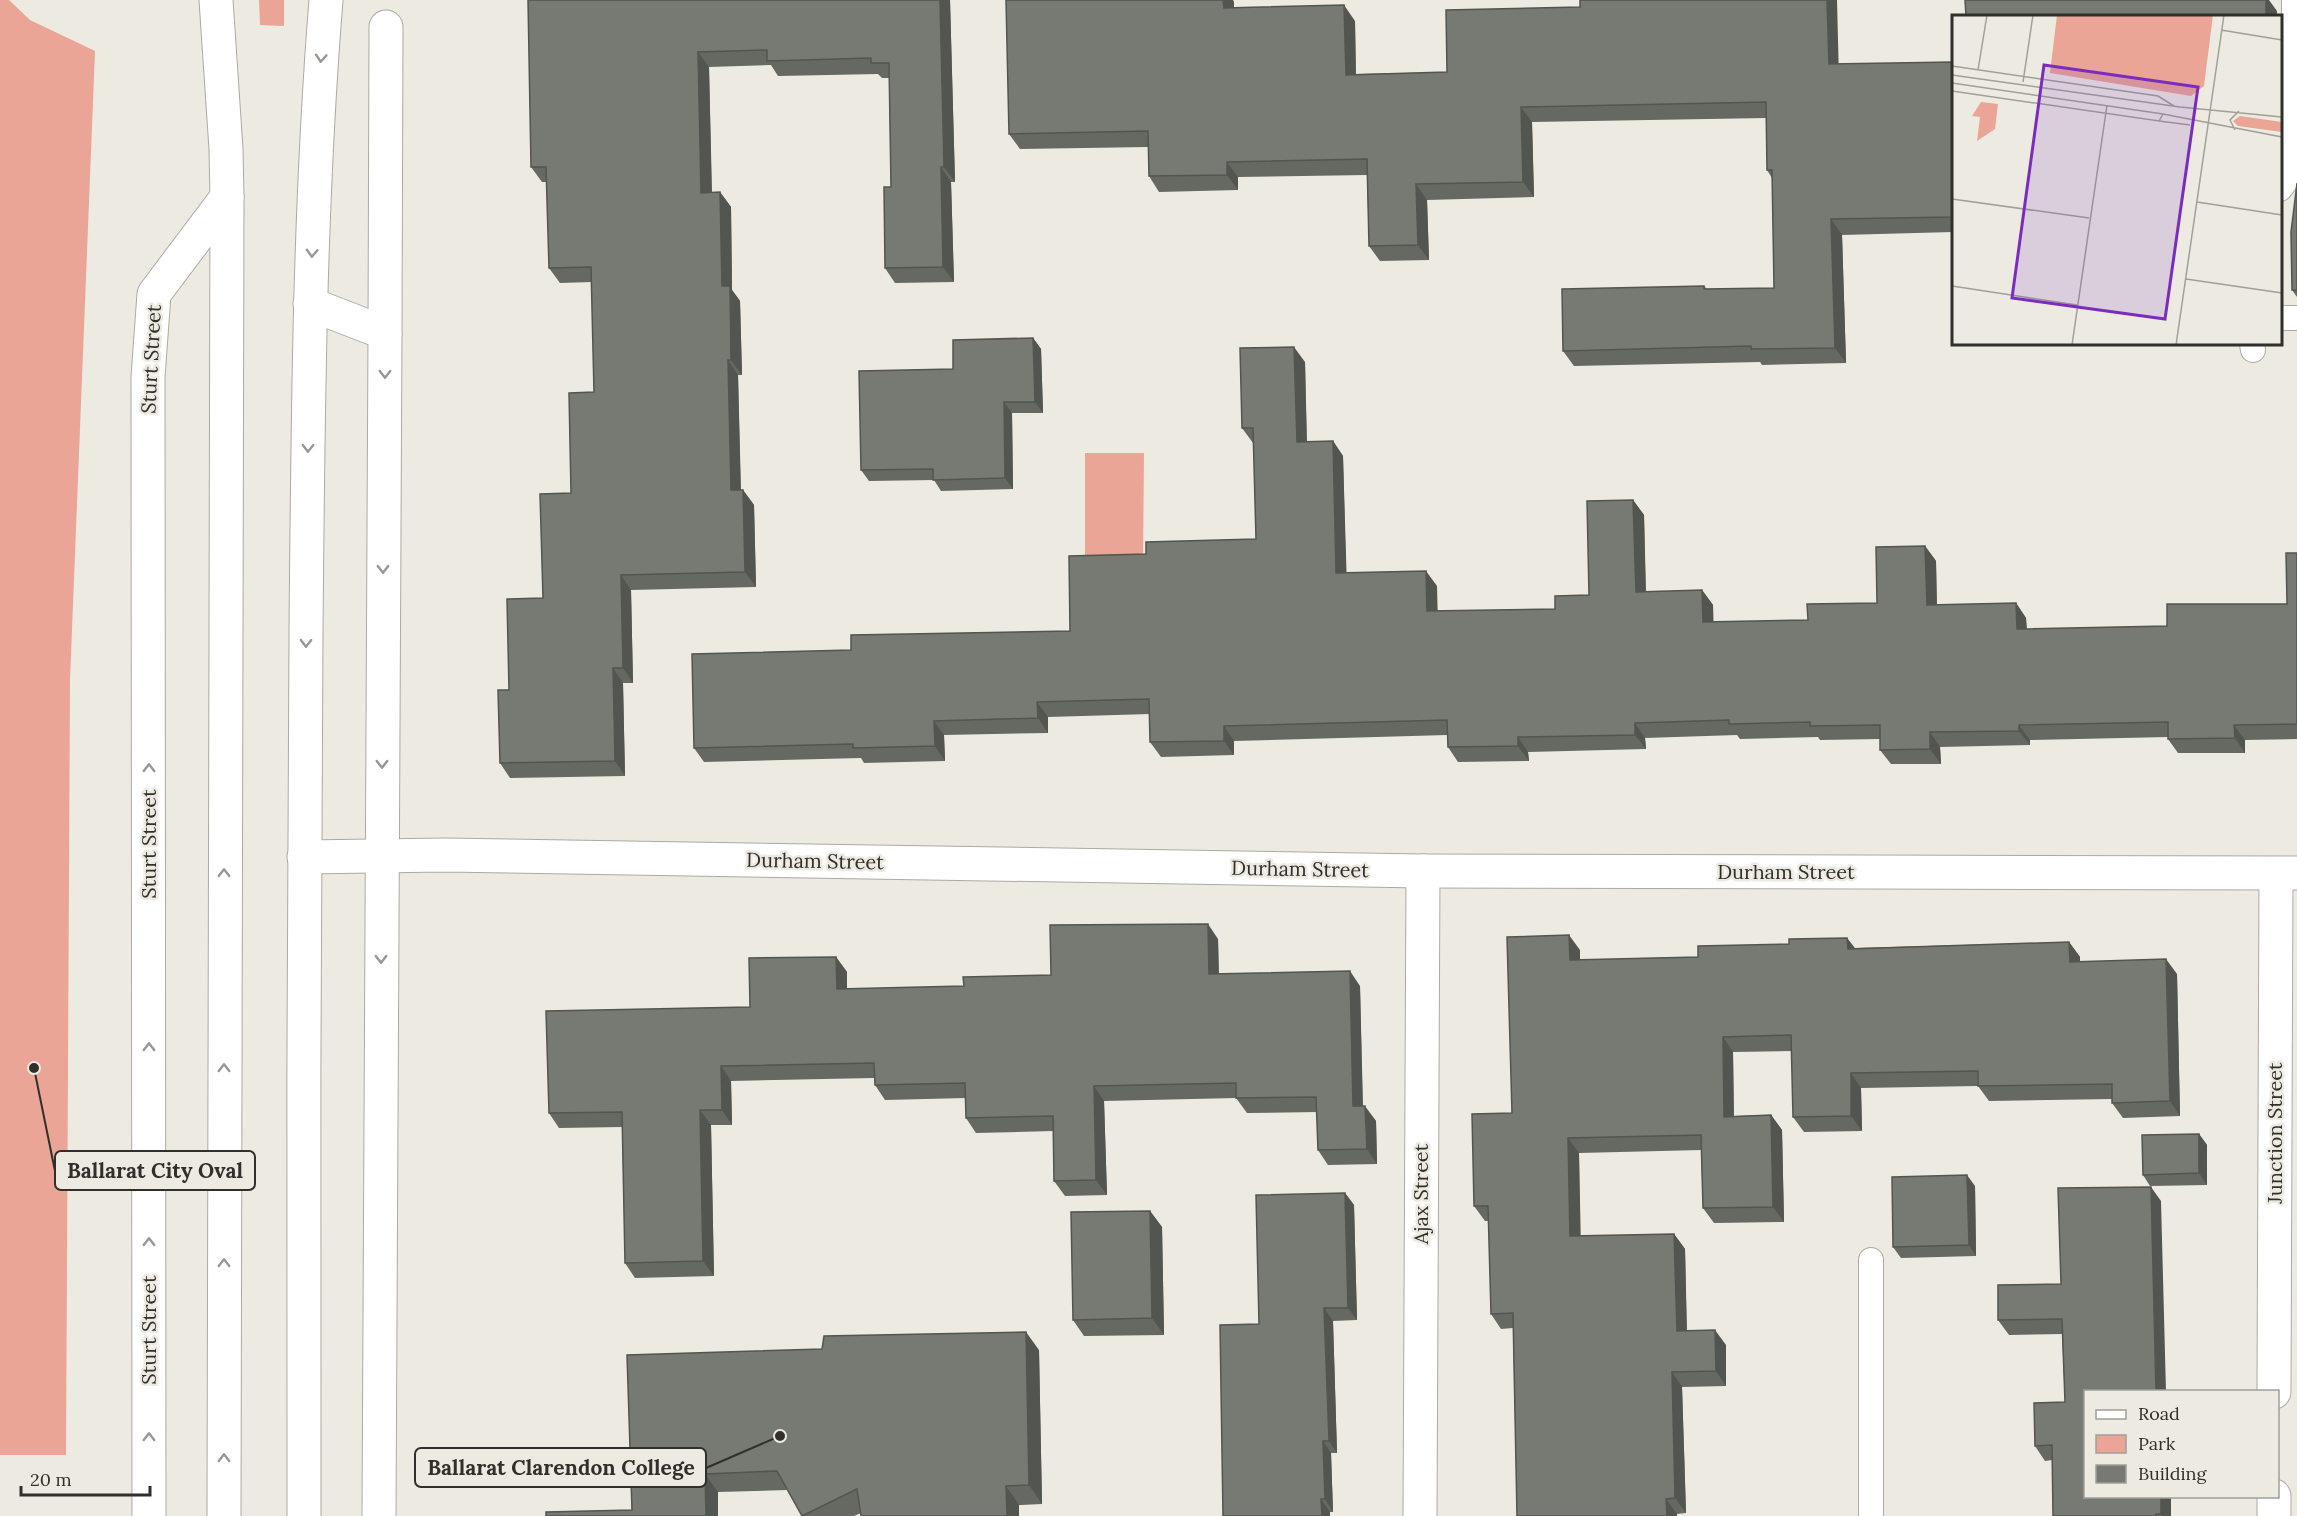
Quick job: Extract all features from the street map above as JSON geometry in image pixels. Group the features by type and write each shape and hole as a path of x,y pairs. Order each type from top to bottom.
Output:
{"street":[{"path":"216,0 226,149 224,1516"},
{"path":"304,1516 304,857 310,304 317,118 326,0"},
{"path":"379,1516 386,27"},
{"name":"Sturt Street","path":"149,1516 148,377 154,294 226,197"},
{"path":"310,304 385,333"},
{"name":"Durham Street","path":"304,857 469,855 1423,871 2287,874"},
{"name":"Ajax Street","path":"1420,1516 1423,871"},
{"name":"Junction Street","path":"2274,1390 2287,874"},
{"path":"2274,1498 2274,1516"}],"lane":[{"path":"2282,186 2290,176 2293,164 2294,0"},
{"path":"1871,1516 1872,1260"}],"green space":[{"path":"0,0 9,0 30,20 95,51 70,680 66,1455 0,1455"},
{"path":"259,0 284,0 284,26 260,25"},
{"path":"1085,453 1144,453 1143,561 1085,561"}],"building":[{"path":"528,0 940,0 944,167 941,167 943,267 885,268 884,187 891,187 889,63 871,63 871,58 767,61 767,50 698,52 701,193 720,192 722,286 730,286 731,360 728,360 731,490 743,490 745,572 621,575 623,668 613,668 615,761 500,763 498,690 509,690 507,599 543,598 540,494 571,493 569,393 594,392 591,267 549,268 546,167 531,167"},
{"path":"1006,0 1223,0 1224,8 1344,5 1346,75 1447,72 1446,10 1580,7 1580,0 1827,0 1829,64 1952,62 1952,217 1831,219 1835,348 1751,349 1751,346 1563,351 1562,289 1704,286 1704,289 1774,288 1772,170 1767,170 1766,102 1521,107 1523,182 1416,184 1418,245 1369,246 1367,159 1227,162 1227,175 1149,176 1148,131 1009,134"},
{"path":"1965,0 2266,0 2266,15 1966,15"},
{"path":"2297,183 2297,290 2292,290 2291,232"},
{"path":"1033,338 1035,402 1004,402 1005,478 933,480 933,469 861,470 859,371 953,369 953,340"},
{"path":"1294,347 1297,442 1333,441 1336,573 1426,571 1427,611 1555,609 1555,596 1589,595 1587,501 1633,500 1636,592 1702,590 1703,622 1808,620 1807,604 1877,603 1876,547 1925,546 1927,605 2016,603 2017,629 2167,626 2167,604 2287,604 2286,553 2297,553 2297,724 2234,725 2235,738 2168,739 2168,722 2019,725 2019,731 1930,732 1930,749 1880,750 1880,725 1810,726 1810,722 1729,724 1729,720 1635,723 1635,735 1518,737 1518,746 1448,747 1447,720 1224,726 1224,741 1150,742 1149,699 1037,702 1038,718 934,721 935,746 853,748 853,744 694,748 692,654 851,650 851,635 1070,631 1069,556 1146,554 1146,542 1256,539 1253,428 1242,428 1240,348"},
{"path":"1208,924 1209,974 1350,971 1353,1106 1365,1106 1367,1149 1318,1150 1316,1097 1236,1098 1236,1083 1094,1086 1096,1180 1054,1181 1053,1116 966,1118 965,1083 875,1085 874,1063 721,1066 722,1110 700,1110 703,1261 625,1263 622,1112 549,1113 546,1011 750,1007 749,958 836,957 837,989 964,986 963,977 1051,975 1050,925"},
{"path":"1569,935 1570,960 1698,957 1698,946 1789,944 1789,939 1847,938 1848,949 2069,942 2070,962 2166,959 2170,1101 2112,1103 2112,1084 1978,1086 1978,1071 1851,1073 1851,1116 1793,1117 1791,1035 1723,1037 1724,1117 1771,1115 1773,1207 1703,1208 1701,1135 1568,1138 1570,1236 1674,1234 1677,1331 1715,1330 1716,1371 1672,1372 1675,1498 1666,1499 1667,1516 1517,1516 1513,1313 1491,1314 1488,1206 1474,1206 1472,1114 1512,1113 1507,937"},
{"path":"2199,1134 2199,1173 2143,1175 2142,1135"},
{"path":"1967,1175 1969,1245 1893,1247 1892,1177"},
{"path":"2151,1187 2156,1390 2084,1390 2084,1498 2161,1498 2161,1514 2156,1514 2156,1516 2053,1516 2052,1445 2035,1446 2034,1403 2065,1402 2062,1319 1998,1320 1998,1285 2061,1284 2058,1188"},
{"path":"1345,1193 1348,1308 1324,1308 1329,1441 1323,1441 1325,1499 1321,1499 1322,1516 1223,1516 1220,1325 1259,1324 1256,1195"},
{"path":"1150,1211 1152,1318 1073,1320 1071,1212"},
{"path":"1026,1332 1029,1485 1006,1486 1007,1516 861,1516 857,1489 802,1516 777,1471 705,1474 706,1516 546,1516 546,1512 632,1510 627,1355 822,1349 824,1336"}],"place":[{"name":"Ballarat City Oval","path":"34,1068"},
{"name":"Ballarat Clarendon College","path":"780,1436"}]}
